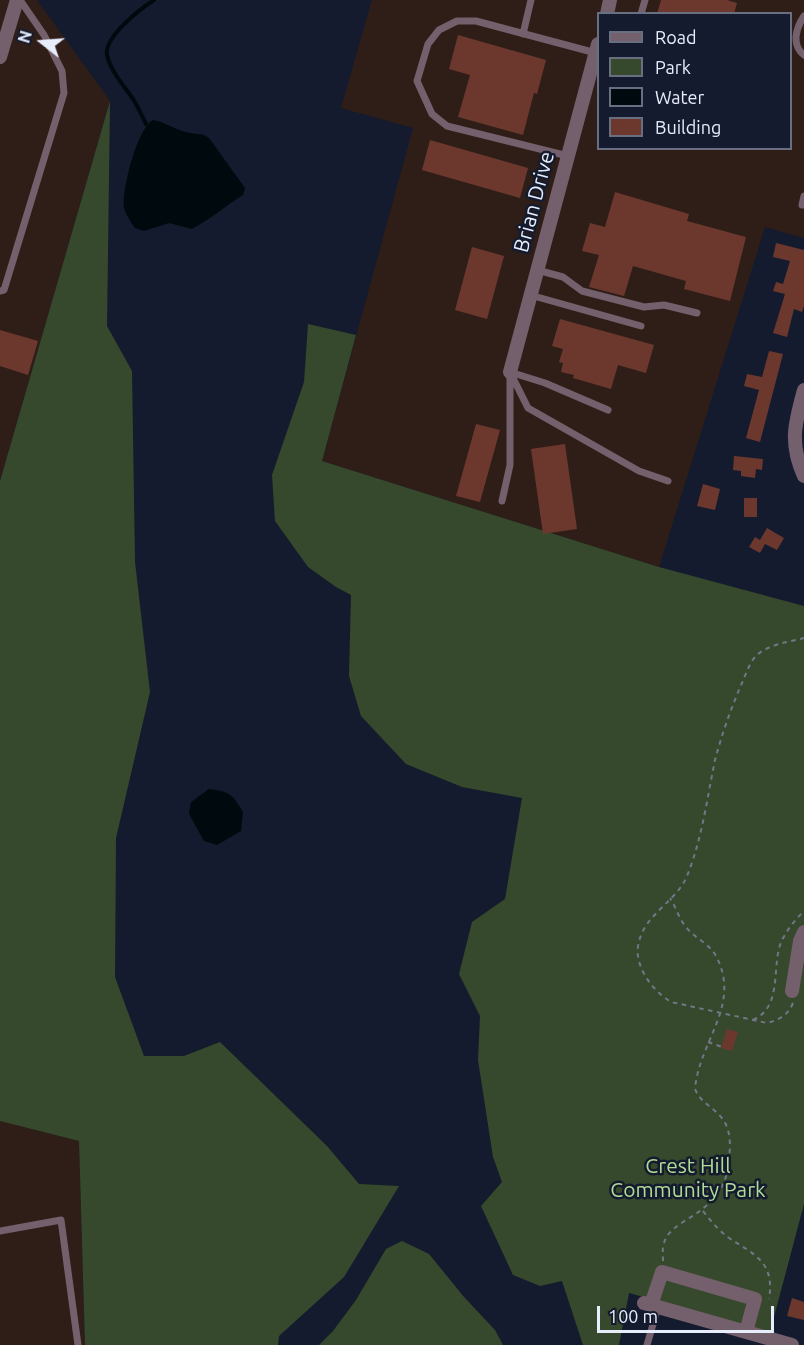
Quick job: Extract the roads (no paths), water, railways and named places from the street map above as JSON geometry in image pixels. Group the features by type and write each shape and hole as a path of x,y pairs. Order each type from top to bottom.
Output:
{"street":[{"path":"0,57 18,0"},
{"name":"Brian Drive","path":"510,372 568,156 594,79 597,48"},
{"path":"804,390 796,420 794,440 804,476"},
{"path":"792,991 800,941 804,932"},
{"path":"746,1332 754,1299 662,1272 651,1305 746,1332 792,1345"}],"lane":[{"path":"0,291 4,290 64,93 62,71 44,35 18,0"},
{"path":"523,34 531,0"},
{"path":"804,16 796,31 796,42 800,52 804,55"},
{"path":"568,156 447,126 432,114 417,81 428,44 439,30 457,21 476,21 523,34 597,48"},
{"path":"802,205 804,196"},
{"path":"537,270 563,277 582,291 644,307 664,305 697,313"},
{"path":"530,295 641,326"},
{"path":"510,372 545,383 608,410"},
{"path":"510,372 528,408 639,471 668,481"},
{"path":"502,501 510,465 510,372"},
{"path":"0,1231 61,1220 78,1345"},
{"path":"647,1345 651,1305"}],"water":[{"path":"153,120 209,138 245,188 243,195 192,229 169,223 144,231 135,228 124,207 125,187 141,135"},
{"path":"209,789 230,795 243,812 241,831 217,845 204,841 189,814 191,802"}],"waterway":[{"path":"146,124 133,99 114,72 107,55 111,40 117,32 154,0"}],"park label":[{"name":"Crest Hill Community Park","path":"688,1178"}]}
